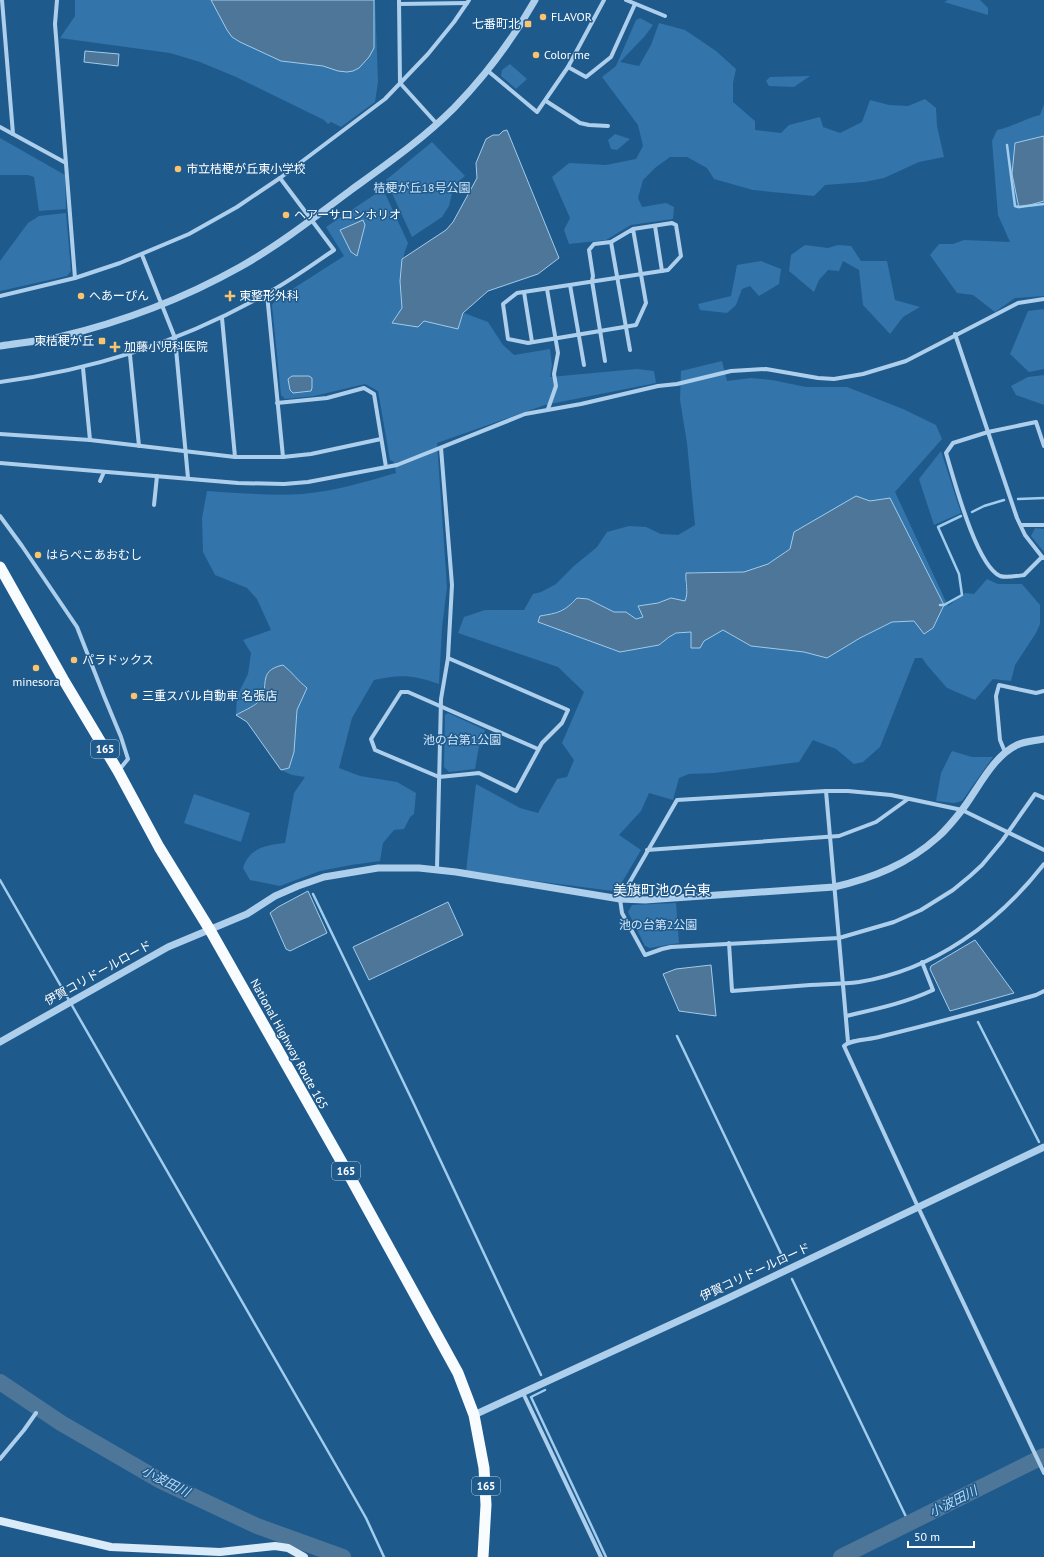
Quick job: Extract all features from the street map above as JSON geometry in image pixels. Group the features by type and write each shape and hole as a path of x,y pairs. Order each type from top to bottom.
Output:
{"highway":[{"name":"National Highway Route 165","path":"0,567 63,679 118,771 159,847 210,930 349,1175 458,1373 474,1415 486,1489 486,1518 483,1557"}],"main road":[{"path":"0,1521 111,1547 220,1552 275,1546 288,1548 304,1557"}],"street":[{"path":"2,0 13,134"},
{"path":"57,0 55,24 75,278"},
{"path":"0,346 57,337 86,330 120,320 162,304 197,289 241,266 290,235 414,144 454,108 488,71 524,21 535,0"},
{"path":"488,71 537,112 568,67 604,0"},
{"path":"626,0 664,16"},
{"path":"437,124 400,83 399,2 468,2"},
{"path":"0,296 75,278 97,271 142,255 213,222 280,178 385,99 428,54 468,2"},
{"path":"568,67 586,78 612,57 635,4"},
{"path":"546,101 580,123 608,126"},
{"path":"0,127 66,163"},
{"path":"0,382 34,378 83,368 130,355 175,338 222,318 267,294 334,250 280,178"},
{"path":"605,362 601,332 592,281 594,276 589,250 594,244 611,242 632,229 672,223 676,226 681,256 668,270 640,275 592,281 570,284 517,293 503,304 508,339 523,343 601,332 636,325 646,304 640,275 632,229"},
{"path":"655,226 662,271"},
{"path":"611,242 630,350"},
{"path":"142,255 175,338 188,478"},
{"path":"570,284 584,365"},
{"path":"547,288 558,353 554,374 556,386 548,409"},
{"path":"524,292 532,342"},
{"path":"267,294 283,457"},
{"path":"0,463 238,483 284,484 308,482 397,465 525,414 581,404 731,371 766,369 818,378 841,378 863,374 906,361 955,334 1018,303 1044,299"},
{"path":"222,318 235,457"},
{"path":"955,334 988,432 1021,525 1025,535 1043,558 1024,575 1001,577 994,572 975,541 946,453 953,443 988,432 1036,422 1044,446"},
{"path":"130,355 139,446"},
{"path":"83,368 90,440"},
{"path":"277,403 327,398 364,388 374,394 386,467"},
{"path":"0,434 90,440 235,457 283,457 333,450 381,439"},
{"path":"437,869 441,706 448,658 452,585 441,448"},
{"path":"100,481 104,472"},
{"path":"154,505 157,476"},
{"path":"0,516 77,628 121,737 128,759 118,771"},
{"path":"1021,525 1044,525"},
{"path":"448,658 568,710 562,723 538,749 516,791 478,773 439,777 375,750 371,740 401,692 408,692 538,749"},
{"path":"1044,691 1036,693 999,685 996,696 1000,740 1005,752 1021,743 1044,739"},
{"name":"伊賀コリドールロード","path":"0,1042 168,947 247,914 275,896 311,881 324,878 378,868 401,867 437,869 620,899 658,899 834,887 870,878 915,856 938,837 962,810 997,760 1005,752"},
{"path":"826,790 848,1042"},
{"path":"1044,798 1035,794 1009,832 982,865 953,890 928,906 894,922 839,938 671,947 645,955 622,913 620,899 677,800 826,790 871,792 962,810 1009,832 1044,850"},
{"path":"647,850 830,838 848,834 876,822 908,799"},
{"path":"729,943 732,991 843,983 880,977 942,953 988,923 1014,899 1044,864"},
{"path":"846,1016 889,1006 919,997 933,990 922,962"},
{"path":"1044,991 1036,995 909,1030 866,1040 848,1042 844,1046 918,1207 1044,1473"},
{"name":"伊賀コリドールロード","path":"474,1415 524,1393 1044,1147"},
{"path":"524,1393 601,1557"},
{"path":"0,1459 36,1413"}],"green space":[{"path":"75,0 375,0 378,82 375,102 341,127 331,122 328,124 324,120 236,77 200,62 170,53 60,38 75,16"},
{"path":"948,0 980,0 988,8 988,15 944,2"},
{"path":"640,18 653,25 645,36 620,62 639,66 651,45 659,23 685,30 716,51 736,69 733,83 733,102 755,121 755,130 781,133 789,125 820,117 823,127 840,133 862,122 870,100 889,105 908,106 925,99 936,108 937,126 944,157 919,162 884,178 864,182 825,185 814,196 753,190 714,179 707,168 687,157 670,157 655,168 643,180 638,198 642,207 666,203 674,207 673,219 631,225 606,240 569,244 564,230 570,218 552,177 569,163 606,165 636,159 643,146 638,125 602,77 616,66 636,20"},
{"path":"510,64 527,79 516,89 501,76 502,70"},
{"path":"810,76 794,87 769,86 766,81 770,77"},
{"path":"1044,104 1044,136 1015,143 1019,208 1044,201 1044,296 1015,298 995,312 973,295 957,293 930,255 939,244 953,244 964,240 1010,242 998,215 992,141 997,130 1040,115"},
{"path":"615,134 630,139 617,150 611,149 608,140"},
{"path":"0,138 65,175 66,209 39,211 34,177 28,175 0,175"},
{"name":"桔梗が丘18号公園","path":"432,142 465,176 454,185 449,206 442,217 412,237 386,180"},
{"path":"383,189 408,243 401,268 400,283 402,308 392,323 424,321 458,329 464,313 488,322 503,345 514,355 550,349 552,366 550,377 637,369 654,371 656,383 545,405 437,443 447,587 442,628 439,684 407,676 374,680 352,718 339,768 360,776 397,782 416,793 414,814 410,817 404,829 394,830 383,843 380,861 320,871 280,886 250,880 243,868 249,856 259,849 285,843 294,793 305,777 292,775 281,770 289,768 294,752 297,710 307,688 296,680 289,671 264,685 258,701 251,707 236,715 237,696 248,674 251,653 243,640 271,630 257,599 247,588 215,575 203,552 202,518 207,491 291,495 315,493 361,483 396,473 394,462 390,460 378,391 365,384 314,396 285,399 281,395 272,305 277,299 344,256 326,227"},
{"path":"66,213 71,271 67,276 0,291 0,261 28,223 39,216"},
{"path":"805,245 828,248 838,245 851,246 861,261 887,261 895,300 920,307 903,317 890,334 863,305 859,270 843,261 839,271 828,270 819,280 814,292 789,271 791,255"},
{"path":"761,261 781,269 779,284 759,296 750,286 742,289 736,305 727,313 700,310 698,304 731,296 737,265"},
{"path":"1044,309 1044,369 1029,372 1010,354 1028,311"},
{"path":"722,361 727,381 751,378 772,380 806,387 847,387 903,409 936,425 942,439 895,492 948,606 965,593 974,594 987,579 998,584 1022,584 1040,605 1040,624 1036,633 1015,665 1011,681 993,679 975,700 947,688 922,658 915,658 880,747 863,762 854,764 836,749 813,740 799,762 714,773 689,774 679,778 673,800 649,793 641,811 619,835 641,850 618,889 613,891 466,872 476,784 520,808 538,813 557,779 567,777 574,760 562,743 584,692 558,667 458,633 464,617 485,610 524,610 533,594 541,592 556,584 574,566 597,547 607,532 629,526 646,527 661,534 678,535 695,525 687,443 680,400 681,371","holes":["856,496 870,501 924,633 914,621 892,622 860,638 827,658 804,652 751,646 723,630 691,648 691,632 676,633 659,645 620,652 538,622 540,616 554,614 588,599 614,612 626,612 636,619 643,617 638,606 658,603 671,598 685,601 687,595 685,582 693,572 744,572 768,564 790,549"]},
{"path":"1044,375 1044,405 1016,395 1011,386 1028,377"},
{"path":"941,451 961,513 934,525 919,479"},
{"path":"1035,528 1044,529 1044,552 1031,536"},
{"name":"池の台第1公園","path":"448,713 485,730 479,746 475,769 449,772 444,767 445,715"},
{"path":"952,751 972,757 993,757 962,801 954,803 936,801 941,773"},
{"path":"194,794 250,813 241,842 184,823"},
{"name":"池の台第2公園","path":"676,903 679,943 650,948 645,946 628,912 632,905"}],"shaded area":[{"path":"211,0 374,0 374,48 369,57 359,68 347,72 338,71 323,66 281,61 232,37"},
{"path":"85,51 119,54 118,66 84,62"},
{"path":"507,130 559,258 538,274 488,291 463,313 458,329 424,321 418,327 392,323 402,308 400,281 402,259 446,230 453,222 477,178 476,163 486,139 493,135 499,135 503,131"},
{"path":"1044,136 1044,201 1019,208 1012,174 1015,143"},
{"path":"363,220 365,225 357,256 351,252 340,230"},
{"path":"292,376 309,376 312,378 311,391 293,393 290,390 288,379"},
{"path":"856,496 870,501 890,498 944,605 933,628 924,634 914,621 892,622 860,638 827,658 804,652 751,646 723,630 704,641 700,648 691,648 691,632 676,633 659,645 620,652 538,622 540,616 560,611 577,598 588,599 614,612 626,612 636,619 643,617 638,606 658,603 671,598 685,601 687,594 686,573 744,572 768,564 790,549 794,532"},
{"path":"283,665 307,688 297,710 294,752 289,768 281,770 247,722 236,715 258,702 262,697 266,676 269,671"},
{"path":"308,891 327,933 290,951 286,949 270,913"},
{"path":"448,902 463,935 369,980 353,947"},
{"path":"975,940 1014,993 950,1011 930,969 931,966"},
{"path":"711,965 716,1016 679,1011 663,974 676,969"}],"waterway":[{"path":"1007,145 1015,206 1018,207 1044,204"},
{"path":"1018,499 1044,498"},
{"path":"972,512 984,506 1004,500"},
{"path":"940,605 944,605 962,595 959,574 938,527 961,516"},
{"path":"0,880 366,1518 384,1557"},
{"path":"313,894 413,1102 541,1375"},
{"path":"978,1022 1039,1142"},
{"path":"677,1036 785,1262"},
{"path":"792,1279 909,1523"},
{"name":"小波田川","path":"0,1382 61,1423 161,1481 257,1526 343,1557"},
{"path":"545,1390 531,1397 606,1557"},
{"name":"小波田川","path":"841,1557 1044,1456"}],"place":[{"name":"FLAVOR","path":"543,17"},
{"name":"七番町北","path":"528,24"},
{"name":"Color me","path":"536,55"},
{"name":"市立桔梗が丘東小学校","path":"178,169"},
{"name":"ヘアーサロンホリオ","path":"286,215"},
{"name":"へあーぴん","path":"81,296"},
{"name":"東整形外科","path":"230,296"},
{"name":"東桔梗が丘","path":"102,341"},
{"name":"加藤小児科医院","path":"115,347"},
{"name":"はらぺこあおむし","path":"38,555"},
{"name":"パラドックス","path":"74,660"},
{"name":"minesora","path":"36,668"},
{"name":"三重スバル自動車 名張店","path":"134,696"}],"district":[{"name":"美旗町池の台東","path":"662,890"}]}
